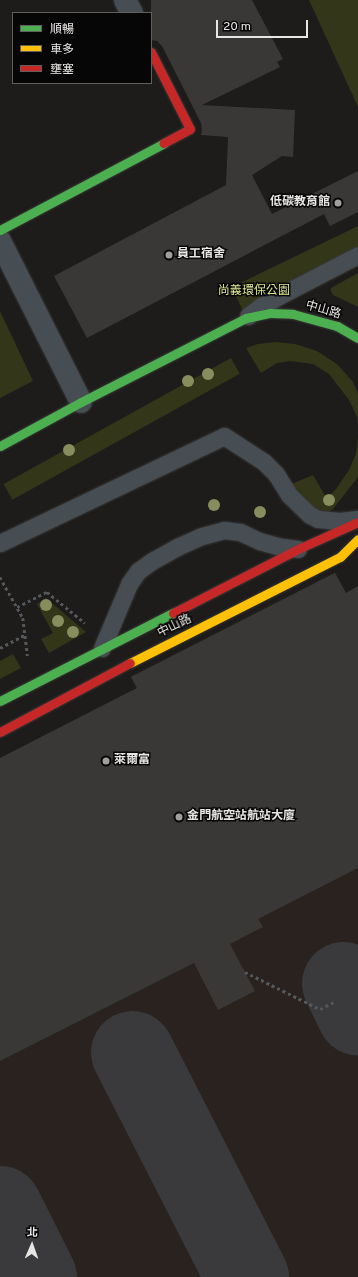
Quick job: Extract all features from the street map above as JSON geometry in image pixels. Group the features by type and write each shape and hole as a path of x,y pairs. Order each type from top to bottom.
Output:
{"street":[{"path":"125,0 131,12"},
{"path":"0,230 190,129 152,54"},
{"path":"0,241 81,402"},
{"name":"中山路","path":"0,446 81,402 246,318 270,313 292,314 323,321 337,326 358,338"},
{"name":"中山路","path":"0,701 298,549 358,522"},
{"name":"中山路","path":"0,732 141,657 340,557 358,539"}],"lane":[{"path":"246,318 260,306 358,255"},
{"path":"0,543 224,436 264,462 276,474 289,495 310,515 318,519 340,521 358,518"},
{"path":"102,648 129,584 138,571 152,560 177,547 202,536 224,530 240,532 259,541 282,547 298,549"},
{"path":"340,557 358,548"}],"path":[{"path":"0,577 23,618 29,664 35,684"},
{"path":"16,607 47,592 89,627"},
{"path":"0,648 26,634"},
{"path":"245,972 320,1008 336,1002"}],"shaded area":[{"path":"335,572 346,593 358,586 358,1277 0,1277 0,758 136,688 131,676"}],"green space":[{"path":"309,0 358,0 358,107"},
{"name":"尚義環保公園","path":"358,226 358,255 246,318 232,287"},
{"path":"358,273 358,307 333,295 331,288"},
{"path":"0,311 33,381 0,398"},
{"path":"275,342 295,344 317,351 337,364 353,382 358,393 358,426 357,417 349,400 329,374 313,364 290,361 277,363 261,373 246,348 258,344"},
{"path":"231,358 240,374 12,500 4,484"},
{"path":"358,436 358,477 333,509 322,516 289,485 313,475 326,497 329,496 336,489 349,470 356,454"},
{"path":"46,598 86,632 49,653 41,639 53,633 37,604"},
{"path":"13,654 21,668 0,679 0,661"}],"building":[{"path":"151,0 252,0 283,59 277,62 280,67 202,105 295,110 293,157 282,156 252,175 272,214 358,171 358,212 330,226 324,214 87,338 54,276 226,185 228,137 201,135 201,123 162,46 157,41 152,40"},
{"name":"金門航空站航站大廈","path":"335,573 346,593 358,586 358,868 258,919 263,927 230,944 255,991 218,1010 194,963 0,1061 0,758 137,688 131,677"}],"taxiway":[{"path":"343,983 358,1014"},
{"path":"132,1052 247,1277"},
{"path":"0,1207 35,1277"}],"traffic: fast":[{"path":"0,230 164,143"},
{"path":"0,446 81,402 246,318 270,313 293,314 337,326 358,338"},
{"path":"0,701 173,613"}],"traffic: slow":[{"path":"130,663 340,557 358,539"}],"traffic: jam":[{"path":"152,54 190,129 164,143"},
{"path":"173,613 298,549 358,522"},
{"path":"0,732 130,663"}],"place":[{"name":"低碳教育館","path":"338,203"},
{"name":"員工宿舍","path":"169,255"},
{"name":"萊爾富","path":"106,761"},
{"name":"金門航空站航站大廈","path":"179,817"}]}
